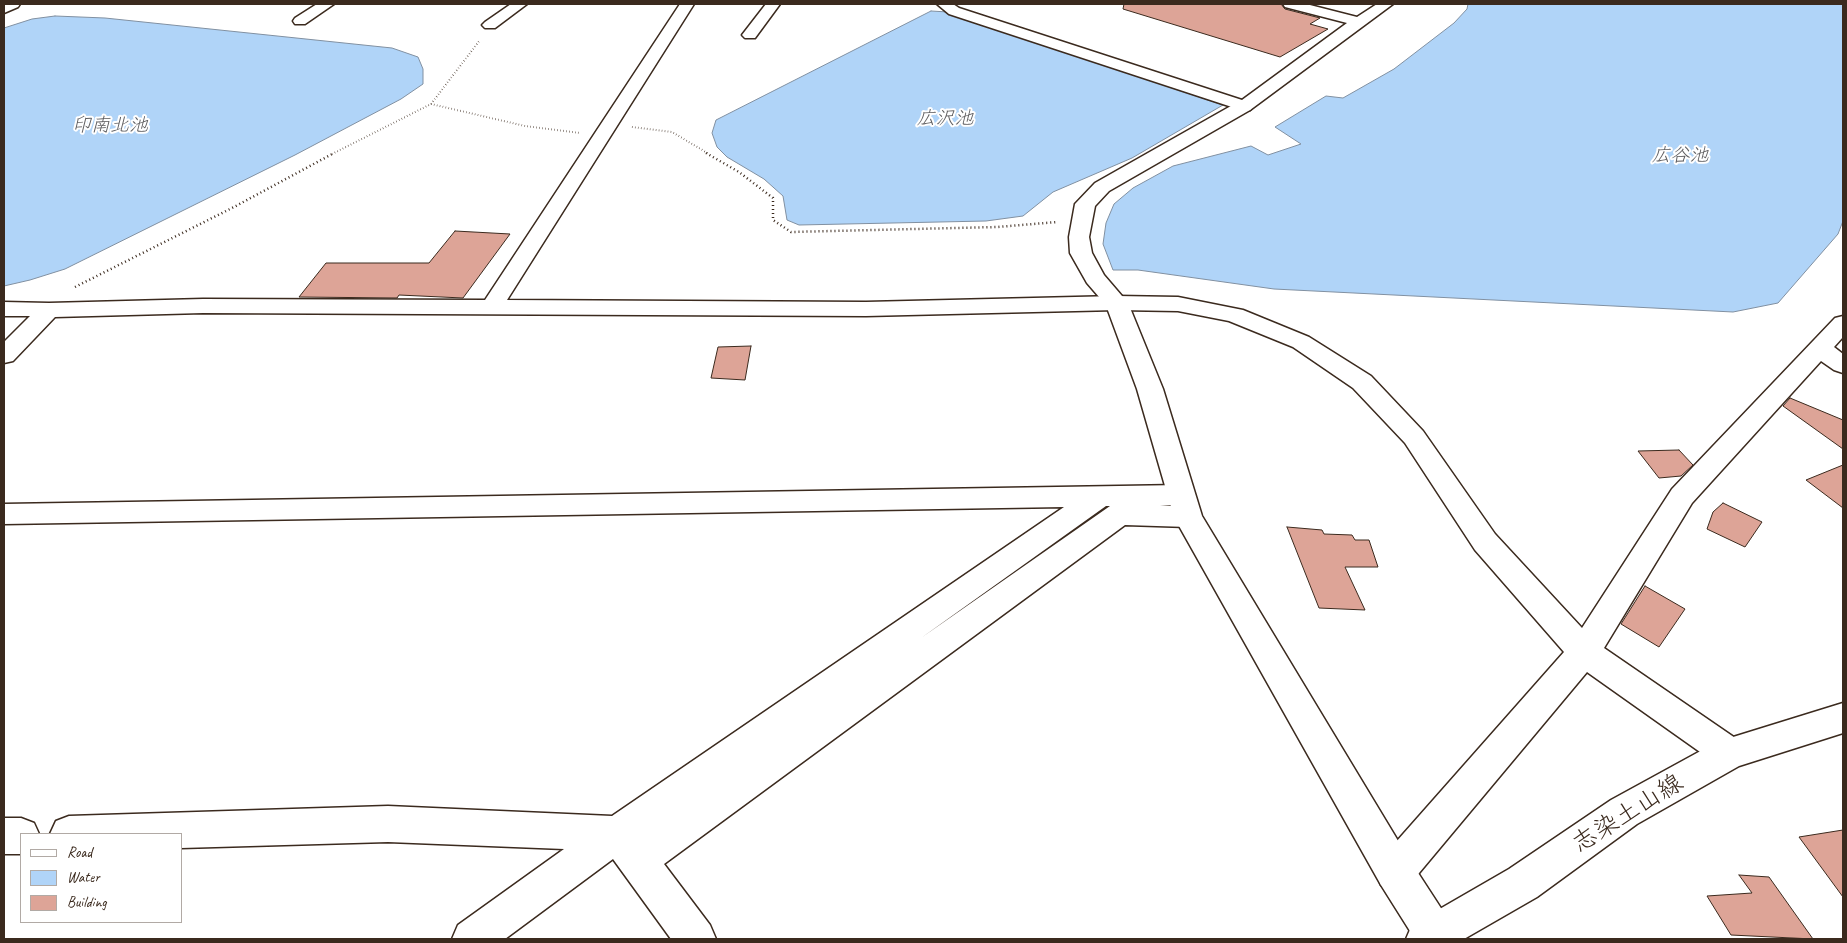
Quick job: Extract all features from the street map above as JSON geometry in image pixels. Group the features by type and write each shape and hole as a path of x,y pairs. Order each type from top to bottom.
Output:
{"street":[{"path":"4,9 13,4"},
{"path":"300,21 327,4"},
{"path":"490,25 520,4"},
{"path":"491,308 687,4"},
{"path":"750,35 773,4"},
{"path":"944,4 954,11 1244,106"},
{"path":"1290,4 1359,22"},
{"path":"1386,4 1244,106 1102,187 1084,204 1080,220 1079,237 1081,253 1095,278 1117,303 1150,389 1185,506 1430,936"},
{"path":"4,309 49,310 203,306 866,309 1117,303 1178,304 1235,315 1301,342 1362,382 1414,437 1485,542 1584,652 1729,753"},
{"path":"4,356 49,310"},
{"path":"1394,872 1584,652 1682,496 1832,357 1843,323"},
{"path":"4,514 1099,496 1185,506"},
{"path":"101,833 388,824 627,847 1099,496"},
{"path":"472,939 627,847 1119,514 1185,506"},
{"name":"志染土山線","path":"1430,936 1524,883 1624,812 1729,753 1843,718"},
{"path":"4,836 20,836"},
{"path":"627,847 696,939"}],"path":[{"path":"49,310 61,294 234,207 361,138 431,104 490,25"},
{"path":"431,104 525,126 588,134 608,126 649,128 672,132 739,172 773,198 773,220 791,232 997,227 1080,220"}],"water":[{"name":"広谷池","path":"1468,4 1843,4 1843,221 1838,234 1778,303 1733,312 1274,289 1138,270 1113,270 1103,244 1106,223 1114,204 1133,188 1173,166 1251,146 1268,155 1301,144 1275,127 1326,96 1343,98 1394,69 1454,23 1467,9"},
{"name":"広沢池","path":"931,11 948,12 1223,105 1132,158 1053,192 1023,216 986,221 799,225 787,220 783,196 764,179 727,157 717,147 712,133 716,120"},
{"name":"印南北池","path":"55,16 105,18 392,48 418,57 423,69 423,84 401,99 295,155 65,269 4,286 4,28 32,19"}],"building":[{"path":"1124,4 1281,4 1285,9 1320,18 1310,24 1328,29 1280,57 1123,9"},
{"path":"455,231 510,234 463,298 399,295 397,298 299,297 326,263 429,263"},
{"path":"751,346 745,380 711,378 718,347"},
{"path":"1790,398 1843,420 1843,449 1783,406"},
{"path":"1679,450 1693,465 1681,476 1659,478 1638,451"},
{"path":"1843,465 1843,508 1806,480"},
{"path":"1723,503 1762,522 1745,547 1707,529 1713,512"},
{"path":"1287,527 1322,530 1324,534 1352,535 1355,540 1369,540 1378,567 1345,567 1365,610 1319,608"},
{"path":"1645,586 1685,609 1659,647 1621,624"},
{"path":"1843,830 1843,897 1799,837"},
{"path":"1739,875 1769,877 1813,939 1731,935 1707,896 1752,893"}]}
